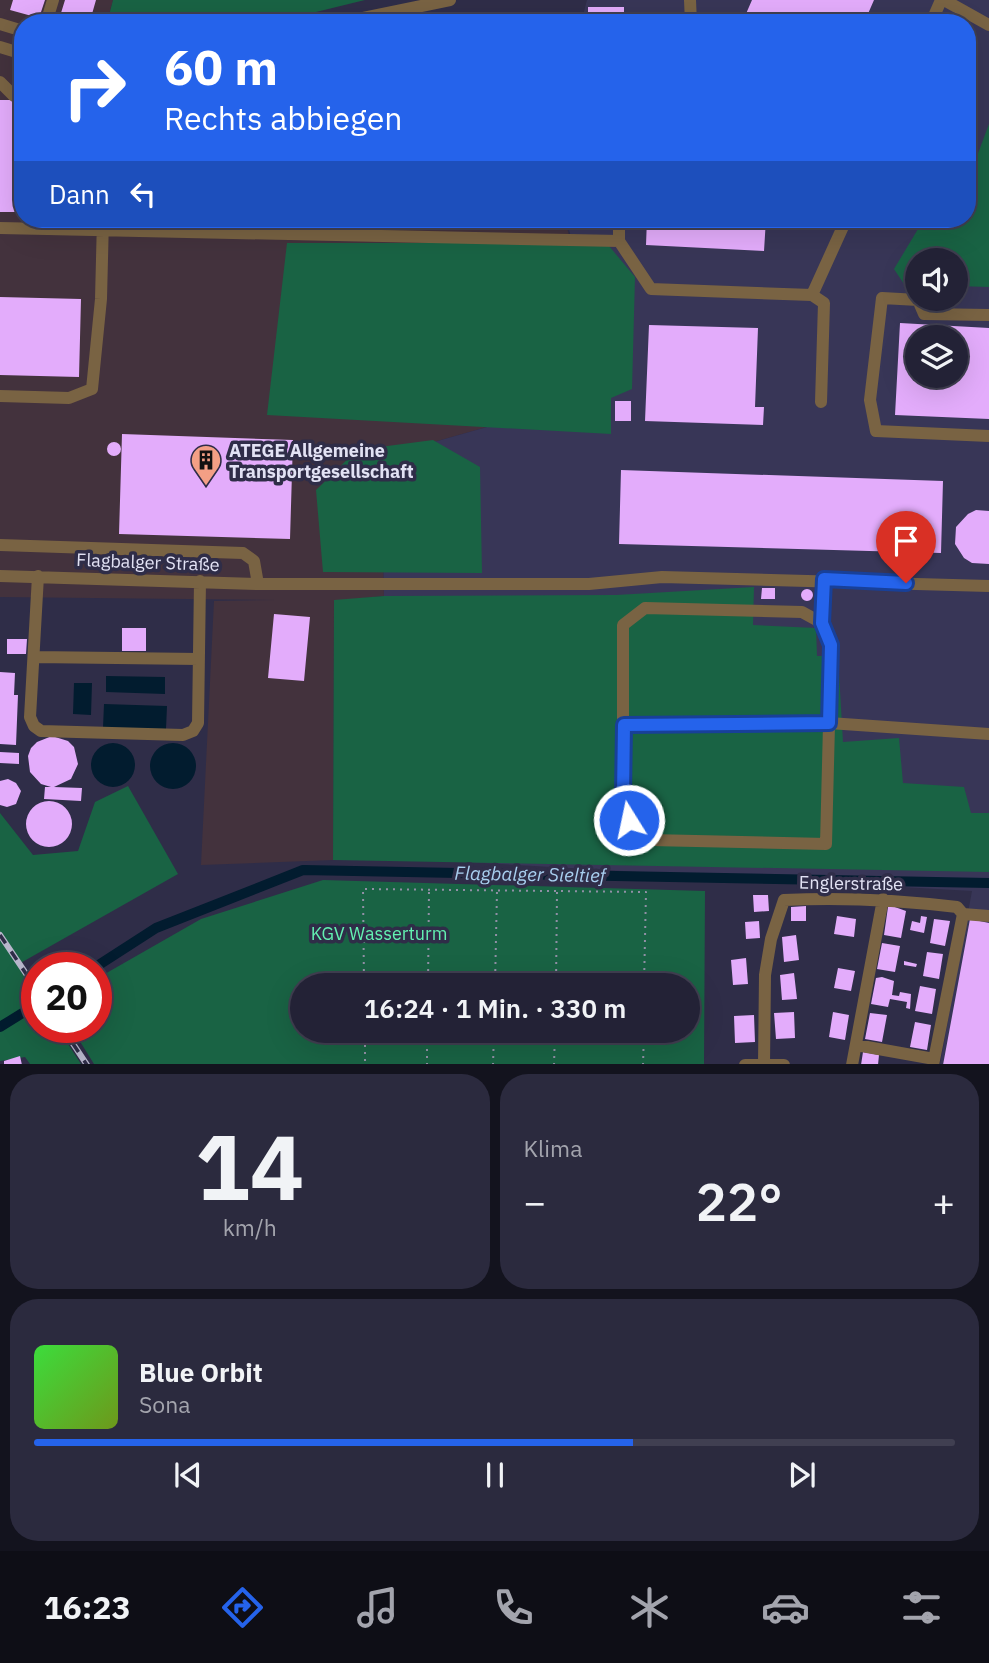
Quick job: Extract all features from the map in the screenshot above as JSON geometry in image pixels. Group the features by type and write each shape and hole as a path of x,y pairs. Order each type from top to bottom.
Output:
{"street":[{"path":"382,14 450,0"},
{"path":"942,0 968,14"},
{"path":"0,82 14,96"},
{"path":"0,396 69,398 92,389 99,326 103,228"},
{"path":"224,228 619,241"},
{"path":"619,228 619,241 651,289 812,295 824,303 821,402"},
{"path":"812,295 842,228"},
{"path":"989,315 924,314 918,300 881,298 870,400 876,431 989,436"},
{"path":"0,545 243,553 254,561 258,584"},
{"name":"Flagbalger Straße","path":"0,576 258,584 589,584 662,577 824,579 989,586"},
{"path":"38,576 30,717 34,726 41,731 183,735 193,731 198,723 200,581"},
{"path":"822,623 802,612 645,608 623,625 623,795 629,820 650,840 826,844 831,645 822,623 824,579"},
{"path":"34,657 199,659"},
{"path":"624,725 829,723 989,734"},
{"path":"852,1064 883,899"},
{"name":"Englerstraße","path":"764,1064 765,975 771,939 785,900 883,899 989,916"},
{"path":"856,1045 934,1062 960,910"}],"path":[{"path":"364,973 363,889 646,892 645,973"},
{"path":"428,973 429,890"},
{"path":"495,973 497,890"},
{"path":"556,973 557,891"},
{"path":"365,1043 365,1064"},
{"path":"427,1043 427,1064"},
{"path":"493,1064 494,1043"},
{"path":"554,1064 555,1043"},
{"path":"643,1064 644,1043"}],"shaded area":[{"path":"0,0 113,0 109,14 14,14 14,228 567,228 615,391 381,457 384,596 334,601 333,860 201,865 214,601 277,600 0,597"},
{"path":"587,0 989,0 989,1064 940,1064 972,891 378,857 384,596 381,457 615,391 569,228 976,228 976,14 583,14"}],"green space":[{"path":"113,0 365,0 308,14 109,14"},
{"path":"989,124 989,287 968,286 968,248 907,248 919,228 976,228 976,159"},
{"path":"287,243 567,243 609,246 635,277 632,389 611,398 611,434 267,415"},
{"path":"905,251 905,284 894,269"},
{"path":"433,440 480,467 482,573 323,572 316,490 357,450"},
{"path":"754,587 753,625 816,628 817,656 838,656 843,742 899,738 903,783 964,787 971,813 989,813 989,872 333,860 334,600 384,596 616,595"},
{"path":"128,786 178,874 40,952 21,952 21,963 17,965 21,971 21,1043 67,1043 81,1064 30,1064 25,1057 0,1061 0,813 33,855 78,851 95,802"},
{"name":"KGV Wasserturm","path":"323,880 705,891 704,1064 94,1064 81,1043 112,1043 112,970 201,919"}],"water":[{"path":"106,676 165,677 165,694 106,692"},
{"path":"74,683 92,683 91,715 73,714"},
{"path":"104,704 167,706 166,729 103,728"},
{"path":"113,743 122,744 129,749 134,756 134,774 129,781 122,786 113,787 104,786 97,781 92,774 91,765 92,756 97,749 104,744"},
{"path":"173,743 189,750 196,766 189,782 173,789 157,782 150,766 157,750"}],"building":[{"path":"13,0 45,0 40,14 10,10"},
{"path":"65,0 96,0 92,14 61,13"},
{"path":"752,0 874,0 868,14 746,14"},
{"path":"588,7 624,7 624,14 588,14"},
{"path":"0,100 14,100 14,212 0,212"},
{"path":"647,228 765,228 764,251 646,245"},
{"path":"0,297 81,299 79,377 0,375"},
{"path":"900,323 936,325 905,325 905,388 968,388 968,327 989,328 989,419 895,415"},
{"path":"649,325 758,328 755,407 764,407 763,425 645,421"},
{"path":"615,401 631,401 631,421 615,421"},
{"name":"ATEGE Allgemeine Transportgesellschaft","path":"122,434 293,440 290,539 119,534"},
{"path":"114,442 119,444 119,454 114,456 109,454 107,449 109,444"},
{"path":"621,470 943,481 941,553 619,544"},
{"path":"976,510 989,511 989,564 972,563 964,558 955,544 956,527 968,514"},
{"path":"762,588 775,588 775,599 761,599"},
{"path":"807,589 813,595 807,601 801,595"},
{"path":"274,614 310,617 304,681 268,678"},
{"path":"122,628 146,628 146,651 122,651"},
{"path":"7,639 27,639 26,654 7,654"},
{"path":"0,672 15,673 14,695 18,695 16,745 0,744"},
{"path":"52,736 68,741 74,747 78,764 71,779 54,787 82,788 81,801 44,799 45,787 51,787 41,784 30,772 28,756 31,748 37,742"},
{"path":"0,752 19,753 19,764 0,763"},
{"path":"8,779 16,783 21,791 16,804 7,807 0,805 0,781"},
{"path":"49,801 65,808 72,824 65,840 49,847 33,840 26,824 33,808"},
{"path":"753,895 768,895 769,911 754,912"},
{"path":"806,906 806,921 791,921 791,907"},
{"path":"888,907 906,911 901,938 884,935"},
{"path":"837,916 856,919 854,937 834,934"},
{"path":"921,916 927,917 924,933 910,930 912,921 920,923"},
{"path":"934,919 950,921 945,946 930,943"},
{"path":"970,919 989,923 989,1064 943,1064"},
{"path":"759,921 760,938 746,939 745,922"},
{"path":"796,935 799,960 784,962 782,937"},
{"path":"882,943 900,946 895,972 877,969"},
{"path":"927,952 943,954 939,979 923,976"},
{"path":"746,958 748,984 733,985 731,960"},
{"path":"904,961 917,964 916,967 904,965"},
{"path":"838,968 855,971 851,991 834,988"},
{"path":"794,973 797,999 782,1000 780,975"},
{"path":"876,978 894,981 892,995 899,996 900,992 911,994 910,1009 906,1008 907,1002 890,999 888,1007 871,1004"},
{"path":"920,986 936,989 932,1014 915,1011"},
{"path":"794,1012 795,1038 776,1039 774,1013"},
{"path":"833,1012 849,1015 845,1040 829,1037"},
{"path":"870,1013 887,1015 882,1042 865,1039"},
{"path":"754,1015 755,1042 735,1043 734,1016"},
{"path":"915,1022 931,1025 927,1050 910,1047"},
{"path":"863,1052 879,1055 878,1064 861,1064"},
{"path":"20,1056 22,1064 4,1064 4,1061"}],"waterway":[{"name":"Flagbalger Sieltief","path":"112,956 156,928 303,870 989,883"},
{"name":"Flagbalger Sieltief","path":"0,1027 21,1014"}],"railway":[{"path":"0,935 21,966"},
{"path":"73,1043 86,1064"}],"place":[{"name":"ATEGE Allgemeine Transportgesellschaft","path":"206,487"}],"route":[{"path":"629,820 623,795 624,725 829,723 831,645 822,623 824,579 906,583"}]}
